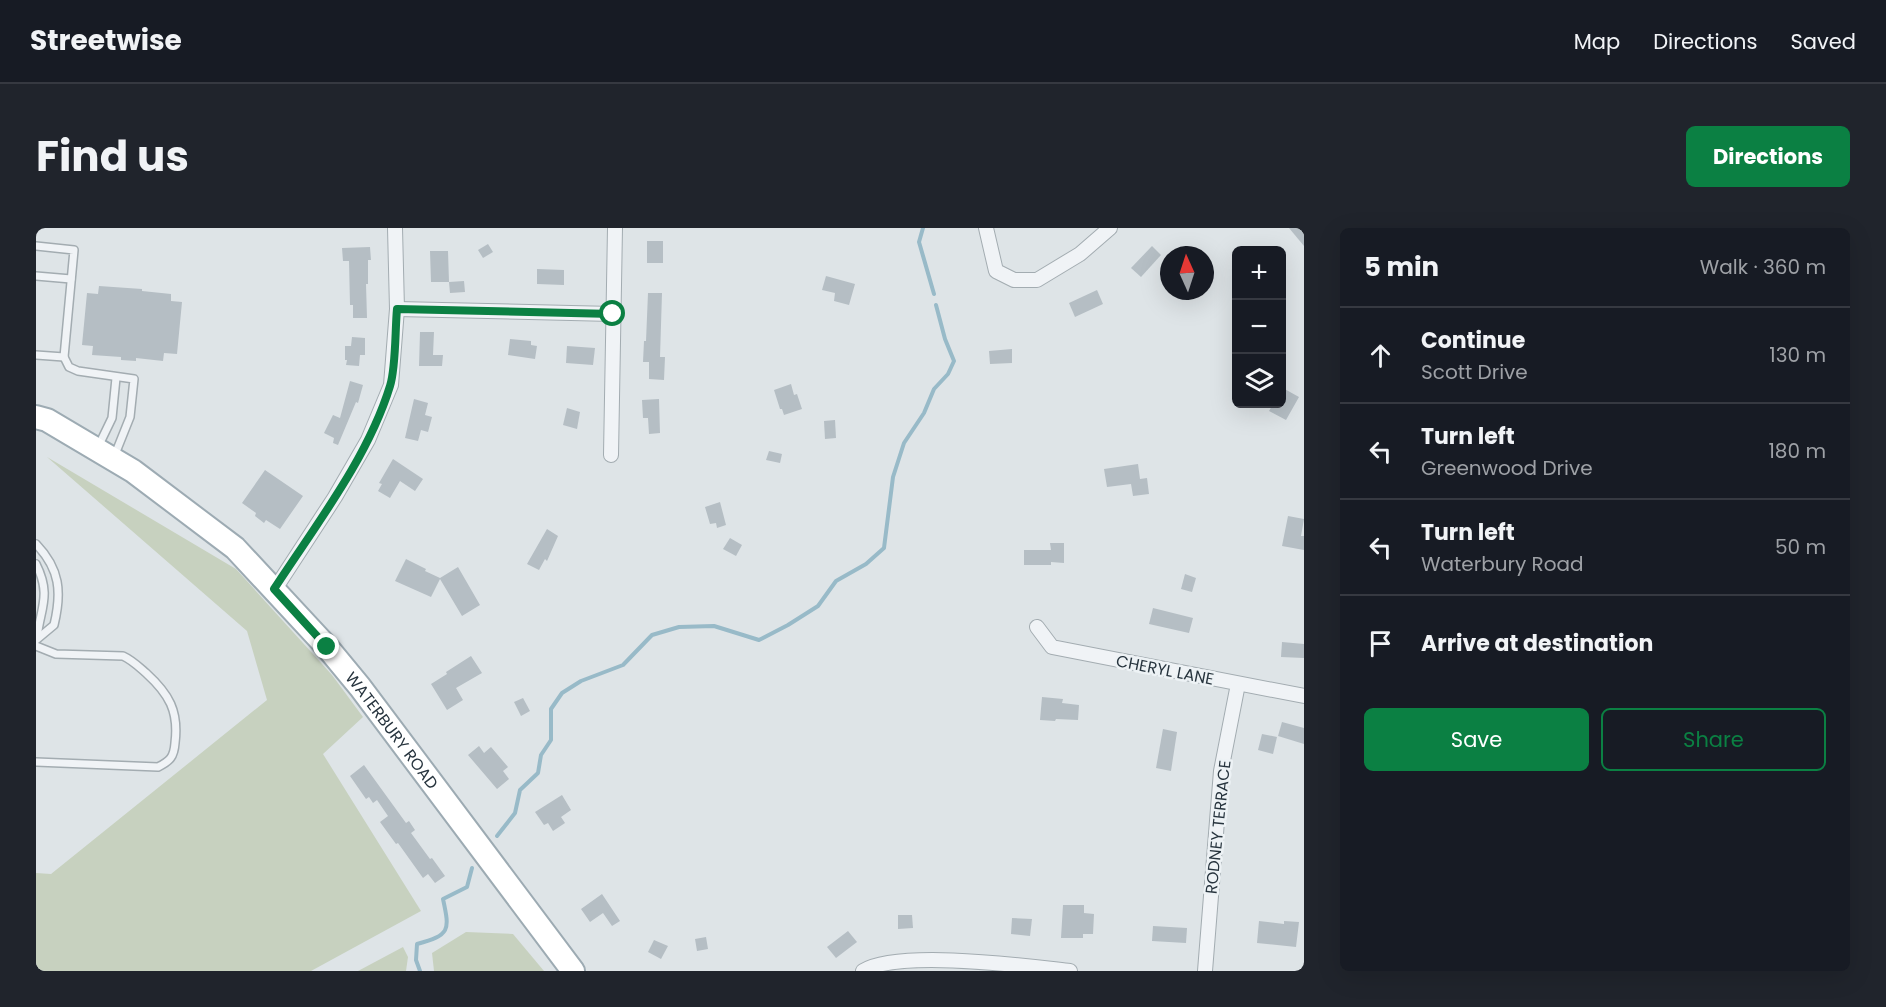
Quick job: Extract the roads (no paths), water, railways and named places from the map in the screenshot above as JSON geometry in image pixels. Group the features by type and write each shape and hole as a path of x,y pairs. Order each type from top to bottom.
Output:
{"main road":[{"name":"WATERBURY ROAD","path":"36,417 47,420 133,471 235,548 360,687 573,971"}],"street":[{"path":"274,589 335,497 368,440 391,385 397,309 395,228"},
{"path":"611,455 615,228"},
{"path":"986,228 996,272 1014,280 1037,280 1080,254 1110,228"},
{"path":"397,309 613,314"},
{"name":"CHERYL LANE","path":"1036,627 1053,647 1304,696"},
{"name":"RODNEY TERRACE","path":"1205,971 1221,771 1238,684"},
{"path":"863,971 870,966 908,960 1004,963 1070,971"}],"lane":[{"path":"36,246 74,250 64,357 69,367 78,371 134,379 130,417 105,455"},
{"path":"36,276 71,279"},
{"path":"36,355 64,357"},
{"path":"105,455 116,378"},
{"path":"36,544 46,555 56,574 59,591 54,625 36,641"},
{"path":"36,564 44,586 45,597 36,641"},
{"path":"36,641 56,654 123,656 131,660 162,688 174,708 176,735 174,756 168,763 158,767 36,762"}],"waterway":[{"path":"923,228 919,242 934,294"},
{"path":"497,836 515,813 520,790 538,773 541,755 551,740 551,709 562,693 581,681 623,665 652,635 679,627 714,626 759,640 818,606 836,581 866,564 884,548 893,477 904,443 924,413 934,389 948,374 954,361 945,339 936,305"},
{"path":"420,971 416,960 417,944 436,938 445,930 447,918 443,899 467,887 472,868"}]}
